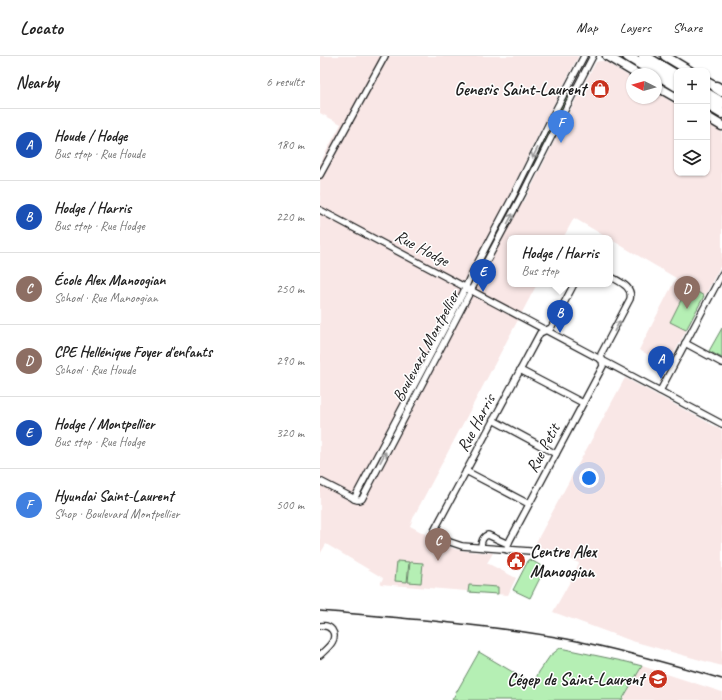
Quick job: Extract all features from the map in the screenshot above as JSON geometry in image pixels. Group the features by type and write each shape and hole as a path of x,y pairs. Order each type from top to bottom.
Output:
{"highway":[{"path":"628,56 674,84"},
{"path":"644,56 674,74"},
{"path":"710,96 722,103"},
{"path":"710,106 722,113"}],"main road":[{"path":"607,56 627,68"},
{"path":"665,56 685,68"},
{"path":"662,89 674,96"},
{"path":"710,119 722,126"}],"street":[{"path":"320,175 384,56"},
{"name":"Boulevard Montpellier","path":"357,499 584,56"},
{"name":"Boulevard Montpellier","path":"357,499 526,189 593,56"},
{"name":"Rue Hodge","path":"320,210 722,424"},
{"path":"660,391 722,274"},
{"name":"Rue Petit","path":"508,547 529,504 603,366 602,354 631,298 631,292 628,287 613,278"},
{"name":"Rue Harris","path":"480,547 462,546 438,537 435,533 436,528 540,333 551,328 572,287"},
{"path":"685,343 722,363"},
{"path":"520,370 583,403"},
{"path":"493,420 556,454"},
{"path":"466,471 529,504"},
{"path":"320,481 357,499"},
{"path":"508,547 488,534 483,539 480,547 508,547 530,552"},
{"path":"320,626 325,625 331,629 334,635 333,641 320,655"}],"shaded area":[{"path":"320,56 578,56 509,195 524,202 596,62 604,61 626,74 626,104 662,104 662,96 674,103 674,176 710,176 710,125 722,132 722,263 668,365 639,350 676,278 613,241 613,235 603,235 574,218 565,235 507,235 507,287 535,287 410,526 427,535 429,538 455,549 493,553 487,563 516,578 508,595 380,584 383,578 326,544 320,554 320,163 341,124 320,113"},
{"path":"625,378 722,430 722,666 632,641 553,612 579,563 534,546"},
{"name":"Cégep de Saint-Laurent","path":"642,666 722,692 722,700 623,700"}],"green space":[{"path":"570,88 573,89 531,168 531,167"},
{"path":"688,286 704,296 686,330 670,322"},
{"path":"722,328 722,358 709,351"},
{"path":"529,559 545,568 530,598 513,590"},
{"path":"397,561 409,562 407,582 395,581"},
{"path":"410,562 423,563 421,583 408,582"},
{"path":"469,585 498,587 498,594 468,592"},
{"path":"560,648 642,666 622,700 452,700 479,652 533,684 550,656"}],"railway":[{"path":"320,611 444,622 505,629 567,639 664,662 722,679"}],"place":[{"name":"Genesis Saint-Laurent","path":"600,89"},
{"name":"Hyundai Saint-Laurent","path":"561,143"},
{"name":"Hodge / Montpellier","path":"483,292"},
{"name":"CPE Hellénique Foyer d'enfants","path":"687,309"},
{"name":"Hodge / Harris","path":"560,333"},
{"name":"Houde / Hodge","path":"661,379"},
{"name":"École Alex Manoogian","path":"438,561"},
{"name":"Centre Alex Manoogian","path":"516,561"},
{"name":"Cégep de Saint-Laurent","path":"658,679"}]}
